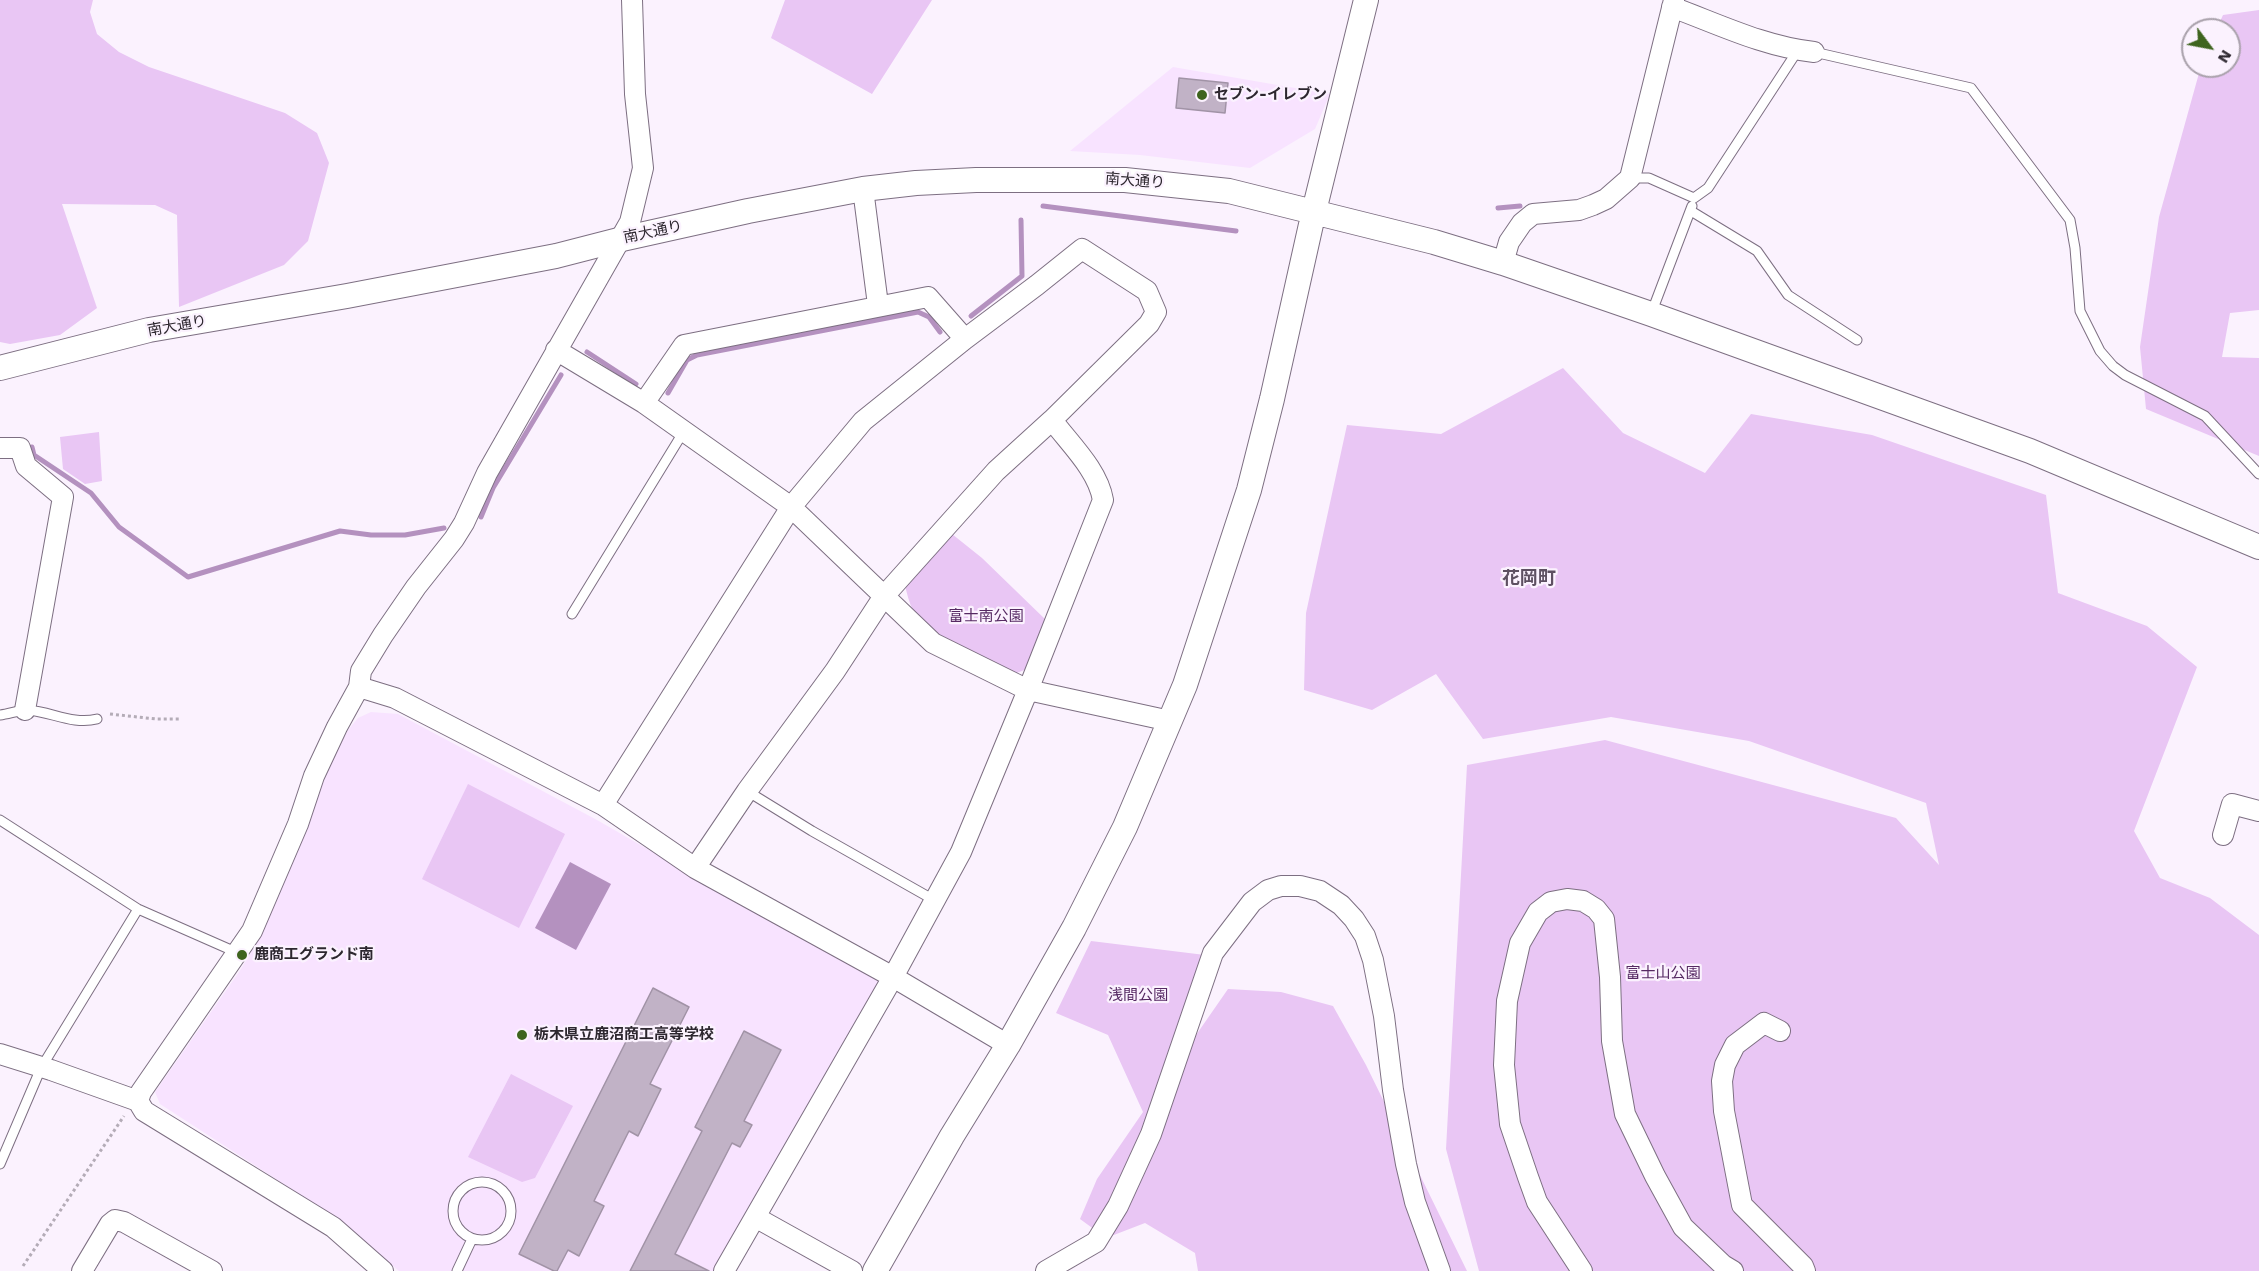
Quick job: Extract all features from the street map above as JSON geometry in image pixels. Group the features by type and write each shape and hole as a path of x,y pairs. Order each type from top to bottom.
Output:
{"street":[{"path":"131,1108 252,931 298,824 314,776 359,687 361,671 416,587 454,539 487,473 630,222 643,168 636,94 632,0"},
{"path":"875,1271 1074,928 1125,827 1170,721 1207,623 1249,490 1366,0"},
{"path":"1503,263 1509,242 1522,222 1533,214 1579,210 1593,205 1606,199 1630,178 1673,4 1765,42 1806,51"},
{"name":"南大通り","path":"0,368 149,330 533,261 622,238 863,189 976,180 1125,180 1228,190 1434,242 1503,263 2030,451 2259,547"},
{"path":"863,189 878,305"},
{"path":"603,804 791,507 863,421 964,339 1082,249 1147,291 1156,312 1149,324 1052,420 996,471 884,596 835,671 747,791 695,868"},
{"path":"644,403 684,345 878,305 928,297 964,339"},
{"path":"556,350 644,403 791,507 933,643 1028,690 1170,721"},
{"path":"724,1271 893,977 965,844 1103,500 1101,487 1052,420"},
{"path":"0,447 20,448 26,466 63,496 25,710"},
{"path":"359,687 395,698 603,804 695,868 893,977 1008,1045"},
{"path":"2223,835 2232,804 2259,811"},
{"path":"1046,1271 1096,1242 1118,1206 1151,1134 1213,953 1252,902 1268,890 1281,886 1300,886 1320,891 1341,905 1365,936 1373,960 1384,1016 1393,1090 1406,1164 1415,1202 1440,1271"},
{"path":"1582,1271 1537,1202 1510,1124 1504,1065 1507,1001 1520,943 1538,912 1551,902 1567,898 1583,901 1596,909 1604,919 1610,977 1612,1041 1625,1114 1683,1227 1723,1265 1733,1271"},
{"path":"1780,1031 1764,1023 1735,1045 1725,1065 1722,1081 1724,1111 1742,1205 1803,1266 1804,1271"},
{"path":"0,1054 41,1068 131,1108 144,1111 333,1227 384,1271"},
{"path":"755,1217 852,1271"},
{"path":"82,1271 110,1224 115,1220 124,1222 212,1271"}],"lane":[{"path":"1651,314 1694,198 1708,188 1806,51 1971,88 2070,220 2075,248 2080,311 2100,351 2113,366 2125,375 2205,416 2259,474"},
{"path":"1630,178 1649,178 1694,198"},
{"path":"1691,211 1757,250 1788,295 1857,340"},
{"path":"572,614 684,431"},
{"path":"0,716 25,710 73,721 85,722 98,719"},
{"path":"747,791 812,831 934,900"},
{"path":"0,820 138,909 238,953"},
{"path":"0,1164 41,1068 138,909"},
{"path":"479,1182 489,1183 498,1187 510,1201 510,1220 506,1228 491,1239 472,1239 458,1226 454,1208 456,1198 470,1185 479,1182"},
{"path":"457,1271 472,1239"}],"path":[{"path":"98,719 111,714 156,720 180,719"},
{"path":"23,1266 131,1108"}],"shaded area":[{"path":"1173,67 1330,94 1315,129 1250,168 1140,155 1070,151"},
{"name":"栃木県立鹿沼商工高等学校","path":"371,712 398,714 597,820 722,892 882,978 714,1271 399,1271 359,1237 296,1192 160,1104 155,1092 241,969 261,934 303,838 330,764 348,730 358,718"},
{"path":"570,862 611,884 576,950 535,928"}],"green space":[{"path":"0,0 93,0 90,12 97,34 119,52 149,67 285,113 317,133 329,163 308,241 284,265 179,307 177,215 155,205 62,204 97,308 60,335 10,344 0,342"},
{"path":"785,0 932,0 872,94 771,38"},
{"path":"2259,10 2259,310 2230,313 2222,357 2259,358 2259,456 2146,409 2140,347 2159,217 2198,78 2241,78 2241,18 2222,18 2223,15"},
{"name":"富士山公園","path":"1563,368 1623,433 1705,473 1751,414 1872,435 2046,495 2058,593 2147,626 2197,667 2134,831 2160,878 2210,898 2259,935 2259,1271 1479,1271 1446,1149 1467,765 1605,740 1896,818 1939,865 1926,803 1749,741 1611,717 1483,739 1436,674 1372,710 1304,690 1306,613 1347,425 1441,434"},
{"path":"99,432 102,481 85,484 63,469 60,437"},
{"name":"富士南公園","path":"952,534 982,558 1047,621 1027,669 1014,674 972,656 931,631 912,608 905,586"},
{"path":"468,784 565,834 519,928 422,879"},
{"name":"浅間公園","path":"1091,941 1205,955 1153,1097 1228,989 1281,992 1333,1006 1366,1065 1467,1271 1198,1271 1195,1253 1145,1223 1106,1238 1080,1219 1097,1179 1143,1112 1108,1035 1056,1013"},
{"path":"511,1074 573,1106 535,1178 522,1182 468,1157"}],"building":[{"path":"1179,78 1228,83 1225,113 1176,108"},
{"path":"653,988 689,1007 650,1084 661,1089 638,1136 629,1131 594,1201 604,1206 579,1256 568,1250 557,1271 554,1271 519,1254"},
{"path":"744,1031 781,1050 744,1121 752,1125 740,1147 732,1143 675,1254 709,1271 630,1271 702,1131 695,1127"}],"waterway":[{"path":"1043,206 1236,231"},
{"path":"1498,208 1520,206"},
{"path":"971,316 1022,276 1021,220"},
{"path":"668,393 687,360 697,355 918,312 929,317 940,332"},
{"path":"587,352 636,384"},
{"path":"481,517 493,488 561,375"},
{"path":"32,447 34,455 91,493 119,527 188,577 340,531 371,535 405,535 444,528"}],"place":[{"name":"セブン-イレブン","path":"1202,95"},
{"name":"鹿商工グランド南","path":"242,955"},
{"name":"栃木県立鹿沼商工高等学校","path":"522,1035"}],"district":[{"name":"花岡町","path":"1529,579"}]}
